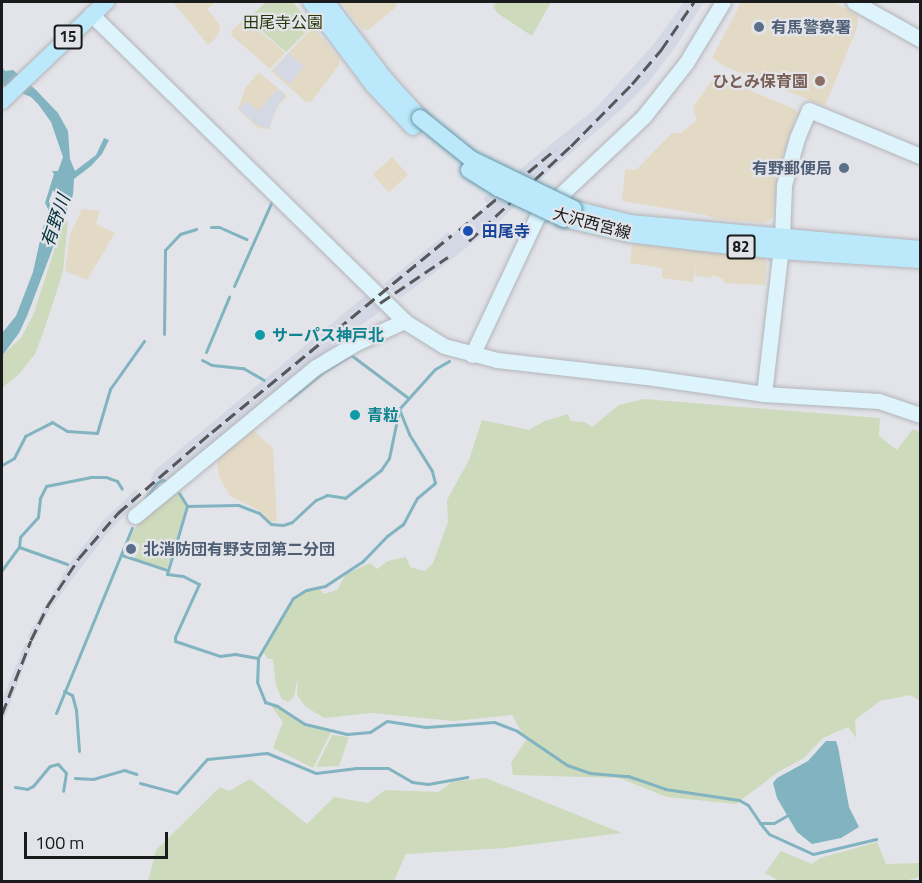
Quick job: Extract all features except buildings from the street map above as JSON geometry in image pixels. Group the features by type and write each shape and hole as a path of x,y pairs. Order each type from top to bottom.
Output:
{"main road":[{"name":"15","path":"2,101 106,2"},
{"name":"大沢西宮線","path":"311,2 373,85 466,169 498,188 629,234 781,244 921,249"},
{"name":"大沢西宮線","path":"326,2 416,122"},
{"name":"大沢西宮線","path":"781,244 921,260"}],"street":[{"path":"472,355 537,217 651,108 686,63 723,2"},
{"path":"854,2 921,39"},
{"path":"91,14 404,321 444,346 472,355 764,394 879,401 921,415"},
{"path":"764,394 781,244 784,185 797,138 809,110 921,156"},
{"path":"135,516 316,367 339,352 404,321"}],"shaded area":[{"path":"173,2 216,2 207,9 220,25 218,28 221,30 215,39 208,45"},
{"path":"341,2 397,2 396,7 368,30 362,29"},
{"path":"684,2 704,2 676,46 648,83 621,110 548,173 500,221 429,277 400,298 384,284 448,232 451,235 488,204 483,199 595,109 653,45"},
{"path":"741,2 834,2 858,16 857,28 825,106 726,67 712,58"},
{"path":"245,18 285,53 270,69 232,36 231,31"},
{"path":"313,27 339,58 339,65 312,101 306,102 271,71"},
{"path":"288,53 304,66 290,84 274,71"},
{"path":"259,72 287,96 278,106 269,129 258,128 238,109 246,87"},
{"path":"715,76 795,109 797,113 778,169 773,217 765,223 715,219 706,215 622,201 625,169 636,170 672,133 681,133 697,120 693,107"},
{"path":"278,89 285,96 277,105 269,128 259,126 239,109 246,101 258,111"},
{"path":"392,157 408,175 389,192 373,174"},
{"path":"82,209 100,211 96,224 115,233 87,280 65,271 70,235"},
{"path":"632,244 764,258 767,262 765,285 724,283 723,279 712,275 711,278 695,276 696,261 693,282 662,278 662,268 630,263"},
{"path":"366,295 381,311 331,347 144,499 154,471"},
{"path":"251,429 273,448 277,521 271,522 258,510 230,496 219,477 217,458"},
{"path":"136,489 138,490 136,503 107,534 70,582 49,611 35,639 27,638 69,564 103,521"},
{"path":"25,643 33,643 2,725 2,700"}],"green space":[{"name":"田尾寺公園","path":"266,2 293,2 312,26 286,52 248,19"},
{"path":"496,2 551,2 532,36 497,13 493,6"},
{"path":"68,221 63,272 35,354 19,374 2,388 2,355 21,338 34,313 63,223"},
{"path":"644,399 880,418 879,436 897,450 913,429 920,432 920,701 910,695 880,701 855,720 856,738 848,727 823,738 804,758 778,772 736,804 667,797 619,778 513,775 511,763 526,740 512,715 454,721 372,713 324,718 306,707 297,695 298,676 294,697 288,702 282,699 276,686 273,659 268,659 262,651 293,598 306,591 319,588 324,594 337,590 346,574 370,563 377,569 388,561 406,557 410,567 425,571 433,563 448,522 447,500 469,460 482,420 529,430 545,421 568,414 571,421 585,422 592,427 619,405"},
{"path":"177,492 186,506 167,569 134,559 140,545 129,540 139,522"},
{"path":"275,706 305,726 331,732 313,768 273,748 283,722 272,707"},
{"path":"332,735 349,737 339,766 316,767"},
{"path":"486,778 622,833 505,848 406,854 394,881 148,881 156,850 220,787 229,791 250,779 307,824 334,797 368,803 385,790 438,792 452,782"},
{"path":"877,842 886,864 920,863 920,877 901,882 781,882 765,873 781,851 812,864 820,858"}],"water":[{"name":"有野川","path":"2,67 5,71 13,70 58,113 68,131 70,159 75,171 96,155 104,138 109,140 102,154 74,179 73,195 27,316 19,333 2,356 2,333 16,316 33,272 43,227 51,215 45,203 54,174 52,171 58,171 63,157 51,122 38,104 31,97 2,85","holes":["53,190 58,198 62,194 64,200 58,220 54,219 49,201"]},
{"path":"826,741 836,741 849,807 859,827 841,838 812,844 797,832 777,798 773,783 777,778 808,761"}],"waterway":[{"path":"234,286 272,201"},
{"path":"211,227 219,227 246,239"},
{"path":"164,334 165,250 180,234 196,229"},
{"path":"206,352 229,297"},
{"path":"2,465 14,458 25,436 52,422 67,431 97,433 110,389 144,341"},
{"path":"289,400 322,373 351,355 407,397"},
{"path":"202,360 212,365 243,368 264,380"},
{"path":"449,361 435,369 399,409 409,434 432,471 435,483 417,498 403,524 387,536 363,561 325,586 306,590 293,598 258,658 257,682 265,702 277,706 305,724 347,734 370,732 387,721 426,727 494,722 517,731 567,765 590,773 628,776 665,789 739,800 748,805 760,823 774,823 788,815"},
{"path":"187,506 238,505 259,513 271,524 283,525 292,522 316,500 327,495 345,498 381,470 389,458 399,410"},
{"path":"19,547 20,537 38,517 40,498 46,486 91,477 106,477 117,481 122,489"},
{"path":"145,499 157,483 162,480 168,482"},
{"path":"179,493 187,506 167,574 183,576 199,584 175,641 220,656 235,654 258,658"},
{"path":"56,713 132,528"},
{"path":"2,570 19,547 67,564"},
{"path":"122,555 167,570"},
{"path":"64,691 72,695 76,710 79,751"},
{"path":"140,783 177,793 207,759 267,753 316,773 355,768 388,768 412,782 428,784 467,777"},
{"path":"15,787 27,789 33,786 50,766 58,764 66,773 63,791"},
{"path":"75,778 93,779 124,770 136,774"},
{"path":"760,823 769,834 813,854 876,839"}],"railway":[{"path":"469,241 571,146 632,84 661,50 694,2"},
{"path":"459,230 556,149"},
{"path":"2,714 31,640 48,605 79,558 118,513 212,432 452,235"},
{"path":"380,303 448,257"}],"place":[{"name":"有馬警察署","path":"759,27"},
{"name":"ひとみ保育園","path":"820,81"},
{"name":"有野郵便局","path":"844,168"},
{"name":"田尾寺","path":"468,231"},
{"name":"サーパス神戸北","path":"260,335"},
{"name":"青粒","path":"355,415"},
{"name":"北消防団有野支団第二分団","path":"131,549"}]}
